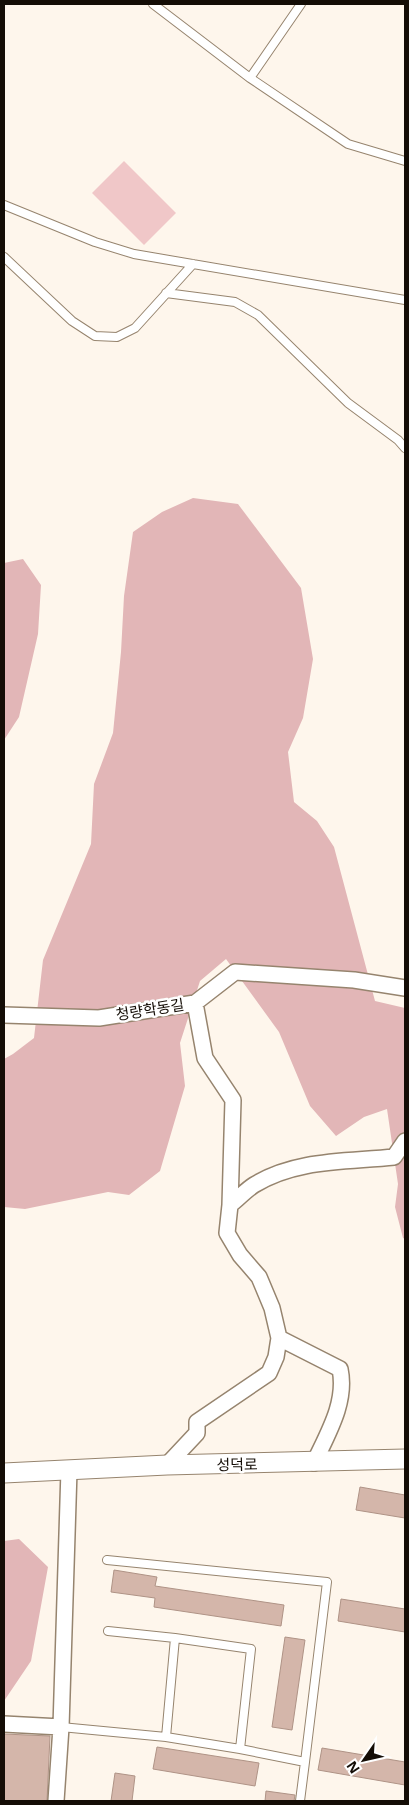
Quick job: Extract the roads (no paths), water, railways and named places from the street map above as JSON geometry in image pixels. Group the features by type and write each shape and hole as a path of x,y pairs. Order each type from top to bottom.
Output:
{"street":[{"name":"청량학동길","path":"4,1015 99,1018 195,1004 235,972 354,980 405,988"},
{"path":"167,1465 197,1433 197,1422 269,1373 276,1356 279,1338 272,1308 259,1277 240,1254 227,1233 230,1205 233,1100 204,1058 195,1004"},
{"path":"230,1205 254,1185 288,1170 308,1164 394,1157 405,1141"},
{"path":"279,1338 340,1368 342,1378 337,1415 314,1463"},
{"name":"성덕로","path":"4,1473 167,1465 314,1463 405,1459"},
{"path":"56,1801 61,1727 69,1470"},
{"path":"4,1724 61,1727"}],"lane":[{"path":"153,4 250,78 348,144 405,162"},
{"path":"250,78 301,4"},
{"path":"4,205 95,242 134,254 405,300"},
{"path":"4,257 72,321 95,336 117,336 134,328 193,264"},
{"path":"166,294 235,302 258,315 348,403 398,440 405,448"},
{"path":"107,1560 327,1582 300,1801"},
{"path":"108,1631 176,1638 251,1649 240,1749"},
{"path":"166,1737 176,1638"},
{"path":"61,1727 166,1737 305,1762"}]}
